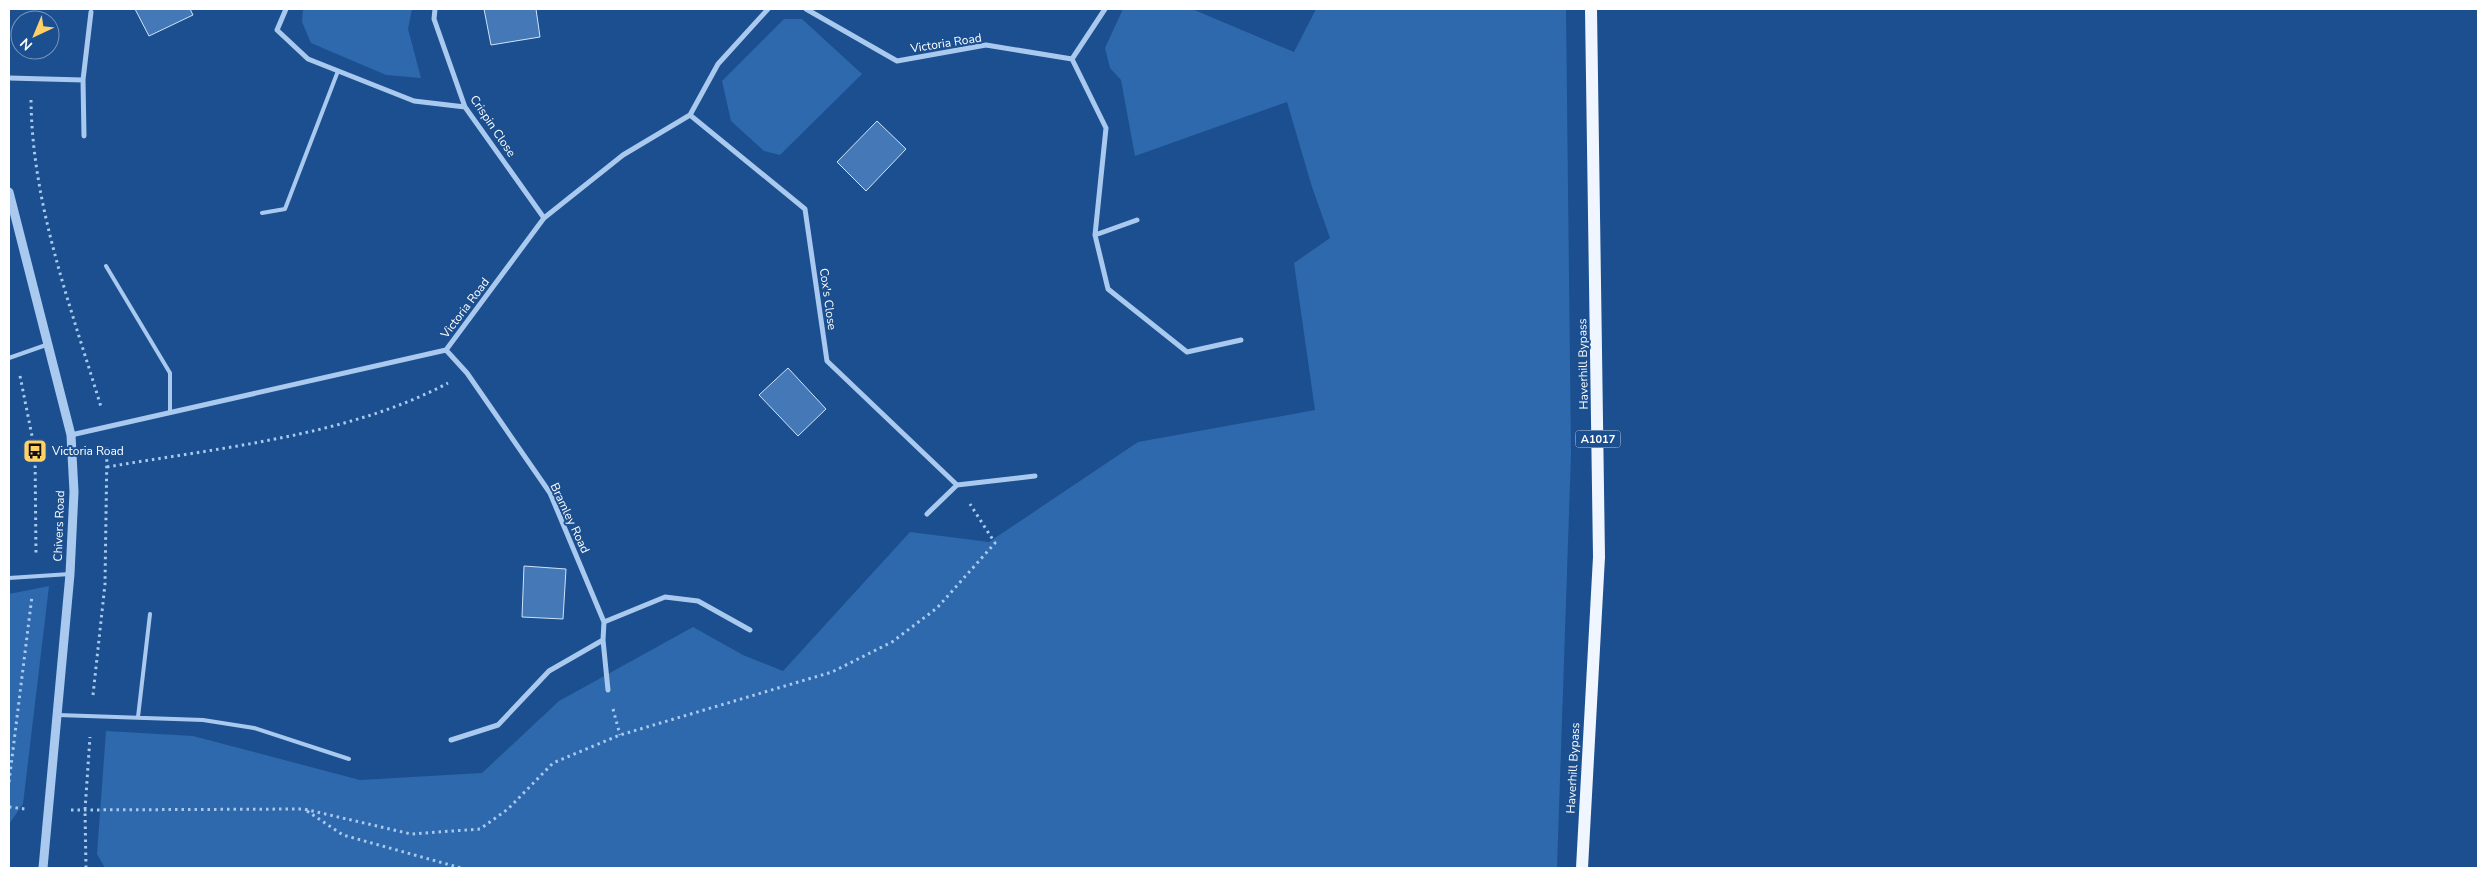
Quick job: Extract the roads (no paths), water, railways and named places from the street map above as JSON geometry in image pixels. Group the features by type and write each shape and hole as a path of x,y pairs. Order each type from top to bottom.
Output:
{"main road":[{"name":"Haverhill Bypass","path":"1582,868 1599,557 1591,9"}],"street":[{"path":"286,9 277,30 308,59 414,101 465,107"},
{"name":"Crispin Close","path":"436,9 434,20 465,107 544,218"},
{"path":"690,115 718,64 768,9"},
{"name":"Victoria Road","path":"806,9 897,61 986,45 1072,59"},
{"path":"1105,9 1072,59 1106,128 1095,235 1108,289 1187,352 1241,340"},
{"path":"84,136 83,80 91,12"},
{"path":"9,78 83,80"},
{"name":"Victoria Road","path":"71,435 446,350 544,218 624,155 690,115"},
{"name":"Cox's Close","path":"690,115 806,209 827,360 957,485"},
{"name":"Chivers Road","path":"9,192 71,435 74,492 70,574 43,868"},
{"path":"1095,235 1136,220"},
{"name":"Bramley Road","path":"446,350 467,373 550,493 604,622 603,640 608,690"},
{"path":"927,514 957,485 1035,476"},
{"path":"604,622 665,597 698,601 750,630"},
{"path":"451,740 498,725 549,671 603,640"}],"lane":[{"path":"262,213 285,209 338,71"},
{"path":"106,266 170,373 170,412"},
{"path":"9,358 48,344"},
{"path":"9,578 70,574"},
{"path":"138,717 150,614"},
{"path":"56,715 203,720 254,728 349,759"}],"place":[{"name":"Victoria Road","path":"35,451"}]}
